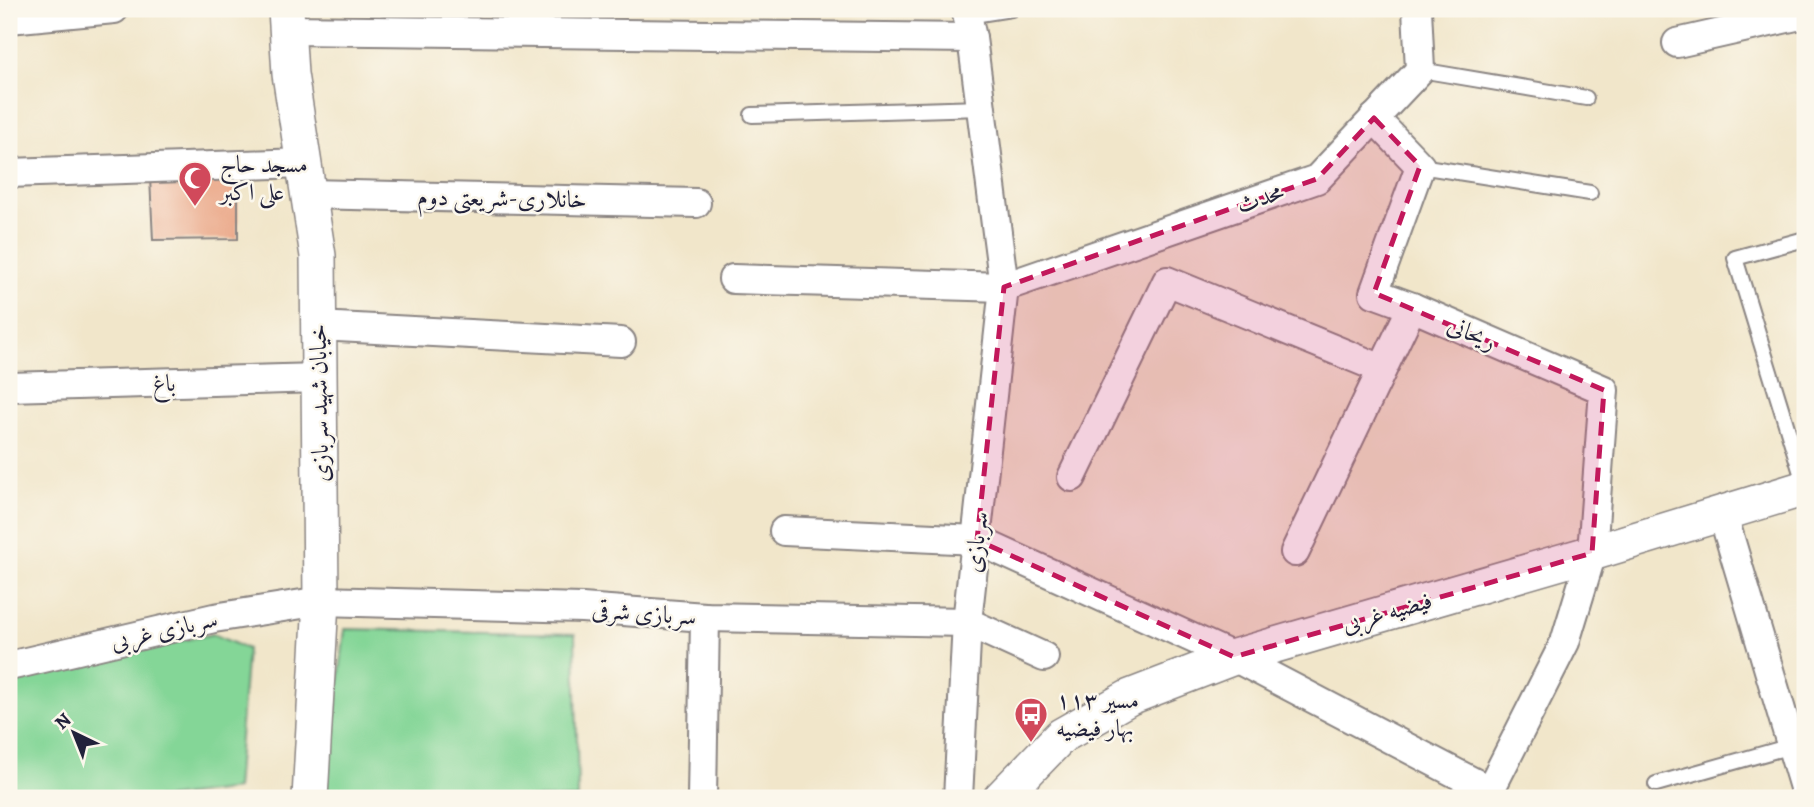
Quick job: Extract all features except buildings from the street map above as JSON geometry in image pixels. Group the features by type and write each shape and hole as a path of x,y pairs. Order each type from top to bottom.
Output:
{"street":[{"path":"9,19 114,9"},
{"path":"1417,9 1420,70"},
{"path":"1677,43 1805,14"},
{"path":"287,19 968,21"},
{"name":"خیابان شهید سربازی","path":"287,19 290,74 318,256 321,601 310,798"},
{"name":"سربازی","path":"958,798 967,622 1004,287 968,21"},
{"name":"محدث","path":"1004,287 1317,179 1420,70"},
{"path":"1374,118 1420,166"},
{"name":"ریحانی","path":"1420,166 1374,293 1604,390 1592,553"},
{"name":"خانلاری-شریعتی دوم","path":"9,173 306,178 696,203"},
{"path":"733,279 1004,287"},
{"path":"1072,477 1167,281 1382,369"},
{"path":"1295,552 1412,307"},
{"path":"318,326 621,342"},
{"name":"باغ","path":"9,387 319,378"},
{"name":"فیضیه غربی","path":"1001,798 1061,736 1130,697 1234,657 1592,553 1805,487"},
{"path":"1722,512 1799,744 1805,791"},
{"path":"784,531 977,540 1234,657 1488,794 1565,642 1592,553"},
{"name":"سربازی شرقی","path":"321,601 582,608 705,617 967,622"},
{"name":"سربازی غربی","path":"9,666 214,618 321,601"},
{"path":"702,798 705,617"},
{"path":"967,622 1044,657"}],"lane":[{"path":"968,21 1011,9"},
{"path":"1420,70 1586,99"},
{"path":"752,115 981,108"},
{"path":"1420,166 1590,193"},
{"path":"1805,239 1735,258 1805,487"},
{"path":"1656,784 1799,744"}],"highlighted area":[{"path":"1374,118 1420,166 1374,293 1604,390 1592,553 1234,657 977,540 1004,287 1317,179"}],"green space":[{"path":"345,629 575,634 578,798 325,798"},
{"path":"213,634 247,649 236,789 166,798 9,798 9,677"}],"place":[{"name":"مسجد حاج علی اکبر","path":"195,208"},
{"name":"مسیر ۱۱۳ بهار فیضیه","path":"1031,744"}]}
